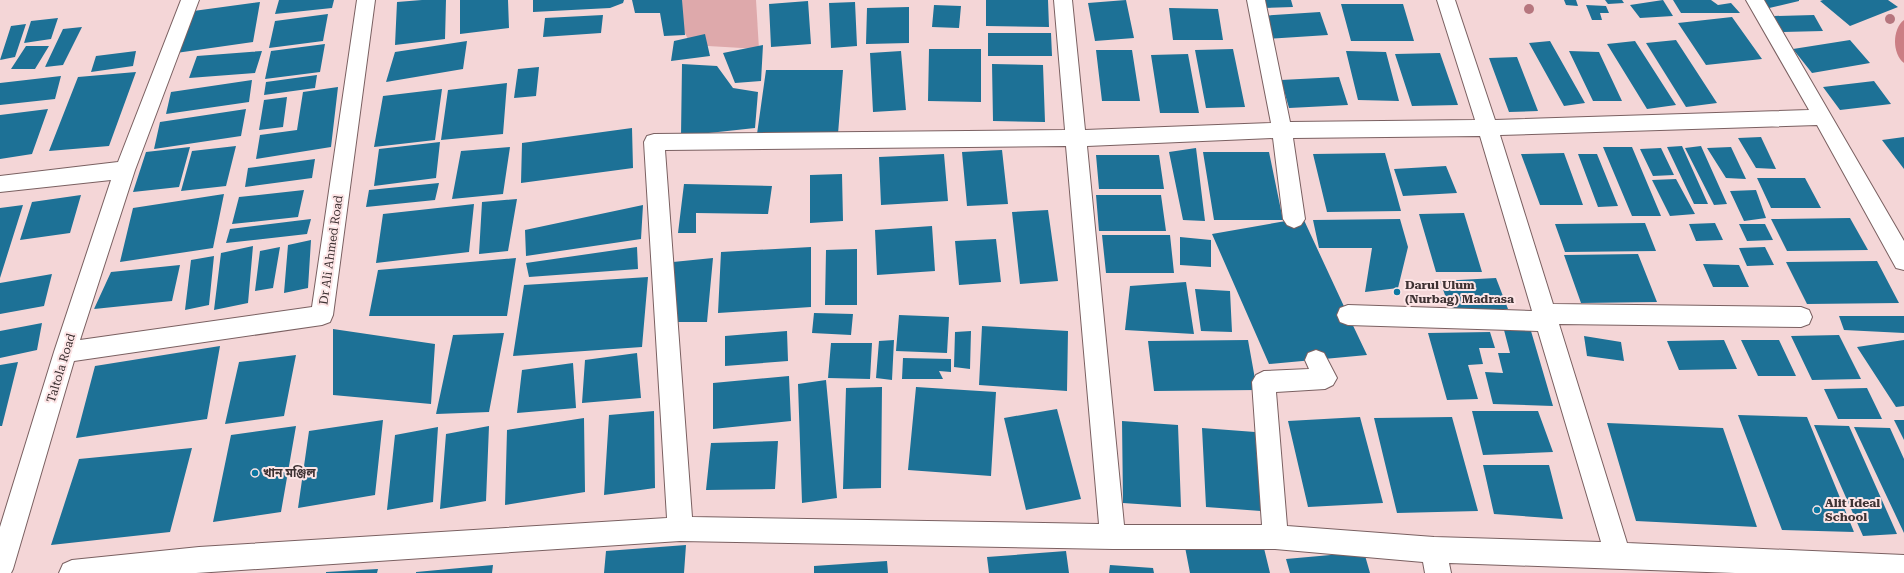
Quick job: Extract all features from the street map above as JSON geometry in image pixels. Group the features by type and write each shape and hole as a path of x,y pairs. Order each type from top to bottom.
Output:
{"street":[{"name":"Taltola Road","path":"0,569 65,352 125,170 190,0"},
{"name":"Dr Ali Ahmed Road","path":"65,352 322,315 366,0"},
{"path":"1063,0 1113,537"},
{"path":"1256,0 1282,130 1294,219"},
{"path":"1446,0 1488,128 1618,555"},
{"path":"1755,0 1904,261"},
{"path":"680,529 654,142 1076,138 1282,130 1488,128 1823,117"},
{"path":"0,184 125,170"},
{"path":"1348,315 1545,318 1801,317"},
{"path":"1275,537 1264,382 1324,378 1316,360"},
{"path":"72,573 197,567 680,529 1113,537 1275,537 1436,562 1618,555 1904,568"}],"shaded area":[{"path":"668,0 756,0 759,49 691,45"},
{"path":"1904,20 1904,63 1897,54 1895,42 1897,29"}],"building":[{"path":"279,0 334,0 332,8 275,14"},
{"path":"446,0 445,39 395,45 397,2"},
{"path":"460,0 508,0 509,28 460,34"},
{"path":"533,0 624,0 623,3 610,8 533,12"},
{"path":"632,0 682,0 685,35 664,36 660,13 635,13"},
{"path":"986,0 1048,0 1049,27 986,26"},
{"path":"1126,0 1134,38 1095,41 1088,3"},
{"path":"1261,0 1291,0 1293,7 1263,8"},
{"path":"1564,0 1576,0 1578,6 1566,5"},
{"path":"1605,0 1622,0 1624,3 1608,4"},
{"path":"1663,0 1673,16 1640,18 1630,5"},
{"path":"1673,0 1711,0 1718,5 1731,3 1740,13 1681,13"},
{"path":"1757,0 1799,0 1799,1 1765,9"},
{"path":"1888,0 1898,7 1850,26 1820,1"},
{"path":"808,1 811,44 771,47 769,4"},
{"path":"260,2 253,42 176,53 186,12"},
{"path":"855,2 857,46 831,48 829,3"},
{"path":"1341,4 1403,4 1414,41 1351,41"},
{"path":"934,5 961,6 959,28 932,27"},
{"path":"1586,5 1606,6 1609,13 1600,13 1602,20 1592,20"},
{"path":"909,7 909,43 866,44 867,8"},
{"path":"1169,8 1218,9 1223,40 1173,40"},
{"path":"1320,12 1328,35 1267,39 1260,16"},
{"path":"328,14 323,41 269,48 275,21"},
{"path":"603,15 601,33 543,37 545,18"},
{"path":"1814,15 1823,31 1783,32 1774,16"},
{"path":"1732,17 1762,59 1706,65 1678,23"},
{"path":"58,18 51,39 24,43 31,21"},
{"path":"26,24 15,57 0,60 11,26"},
{"path":"82,27 63,65 45,67 63,29"},
{"path":"988,33 1051,33 1052,56 988,56"},
{"path":"705,34 710,56 671,61 674,41"},
{"path":"1676,40 1717,103 1686,107 1646,43"},
{"path":"1850,40 1870,63 1812,73 1793,49"},
{"path":"467,41 463,69 386,82 395,52"},
{"path":"1550,41 1585,103 1564,106 1529,43"},
{"path":"1635,41 1676,105 1647,109 1607,44"},
{"path":"325,44 320,72 265,79 271,51"},
{"path":"763,45 761,81 735,83 723,53"},
{"path":"26,46 49,46 35,69 11,69"},
{"path":"929,49 981,49 981,102 928,101"},
{"path":"1233,49 1245,107 1206,108 1195,50"},
{"path":"1096,50 1132,50 1140,101 1102,101"},
{"path":"136,51 133,66 91,72 96,56"},
{"path":"262,51 255,73 189,78 197,56"},
{"path":"901,51 906,110 873,112 870,53"},
{"path":"1346,51 1386,52 1399,101 1358,100"},
{"path":"1569,51 1599,52 1622,101 1593,101"},
{"path":"1440,53 1458,105 1412,106 1395,54"},
{"path":"1188,54 1199,113 1160,113 1151,55"},
{"path":"1517,57 1538,111 1509,112 1489,58"},
{"path":"682,64 717,66 733,88 758,92 755,128 681,136"},
{"path":"992,64 1043,65 1045,122 993,121"},
{"path":"539,67 536,96 514,98 518,69"},
{"path":"766,70 843,70 838,134 757,134"},
{"path":"136,72 109,146 49,151 78,77"},
{"path":"317,75 315,88 264,95 266,82"},
{"path":"61,76 55,99 0,105 0,83"},
{"path":"1339,77 1348,105 1289,108 1281,80"},
{"path":"252,80 249,102 166,114 171,92"},
{"path":"1874,81 1891,104 1840,110 1823,87"},
{"path":"507,83 503,134 441,140 448,90"},
{"path":"338,87 331,147 256,159 260,135 297,130 303,92"},
{"path":"442,89 435,140 374,147 383,96"},
{"path":"287,97 283,127 259,130 264,100"},
{"path":"48,109 32,154 0,159 0,115"},
{"path":"246,109 241,136 154,149 160,122"},
{"path":"632,128 633,168 521,183 522,143"},
{"path":"1761,137 1776,169 1756,168 1738,138"},
{"path":"1904,137 1904,169 1882,140"},
{"path":"440,142 436,178 374,186 379,149"},
{"path":"236,146 226,186 181,191 192,151"},
{"path":"1682,146 1708,204 1694,204 1667,147"},
{"path":"1701,146 1727,204 1714,205 1685,148"},
{"path":"190,147 179,187 133,192 146,152"},
{"path":"510,147 503,194 452,199 461,151"},
{"path":"1603,147 1632,147 1661,216 1632,216"},
{"path":"1731,147 1746,179 1726,178 1707,148"},
{"path":"1196,148 1205,221 1183,220 1169,152"},
{"path":"1661,148 1674,175 1653,176 1640,149"},
{"path":"1002,150 1008,204 967,206 962,152"},
{"path":"1203,152 1269,152 1283,220 1214,220"},
{"path":"1385,153 1401,211 1327,212 1313,154"},
{"path":"1564,153 1583,205 1540,205 1521,154"},
{"path":"944,154 948,201 881,205 879,157"},
{"path":"1578,154 1597,154 1618,206 1598,207"},
{"path":"1096,155 1159,155 1164,189 1099,189"},
{"path":"315,159 312,178 245,187 248,168"},
{"path":"1446,166 1457,193 1403,196 1394,169"},
{"path":"842,174 843,221 810,223 810,175"},
{"path":"1757,178 1805,178 1821,208 1771,208"},
{"path":"1676,179 1695,214 1670,216 1652,180"},
{"path":"439,183 435,200 366,207 369,190"},
{"path":"684,184 772,186 768,214 696,213 696,233 678,233"},
{"path":"304,190 298,217 232,224 239,197"},
{"path":"1756,190 1766,218 1744,221 1730,191"},
{"path":"224,194 213,248 120,262 133,208"},
{"path":"81,195 70,233 20,240 32,202"},
{"path":"1096,195 1161,195 1166,231 1099,231"},
{"path":"517,199 508,251 479,254 482,202"},
{"path":"474,204 469,252 376,263 383,214"},
{"path":"23,205 0,278 0,208"},
{"path":"643,205 641,239 526,256 525,230"},
{"path":"1048,210 1058,281 1020,284 1012,212"},
{"path":"1464,213 1482,272 1436,272 1419,214"},
{"path":"1303,218 1367,355 1269,364 1212,234"},
{"path":"1850,218 1868,250 1787,251 1771,219"},
{"path":"311,219 307,234 226,243 230,229"},
{"path":"1400,219 1408,247 1398,288 1365,292 1372,248 1319,248 1313,220"},
{"path":"1645,223 1656,251 1565,252 1555,224"},
{"path":"1715,223 1723,240 1696,241 1689,224"},
{"path":"1739,224 1765,224 1773,240 1747,241"},
{"path":"932,226 935,271 877,275 875,230"},
{"path":"1102,235 1170,235 1174,273 1106,273"},
{"path":"1180,237 1211,240 1211,267 1180,265"},
{"path":"996,239 1001,282 959,285 955,241"},
{"path":"311,240 308,288 284,293 288,245"},
{"path":"253,246 248,303 214,310 221,253"},
{"path":"280,247 273,288 255,291 260,251"},
{"path":"637,247 638,269 529,277 526,263"},
{"path":"811,247 811,307 718,313 721,252"},
{"path":"1765,247 1774,265 1747,266 1739,248"},
{"path":"857,249 857,305 825,305 826,250"},
{"path":"1638,254 1657,302 1581,303 1564,255"},
{"path":"214,256 209,305 185,310 191,260"},
{"path":"516,258 507,316 369,316 378,270"},
{"path":"713,258 707,322 672,322 673,262"},
{"path":"1877,261 1899,303 1807,304 1786,262"},
{"path":"1703,264 1739,265 1749,287 1713,287"},
{"path":"180,265 172,301 94,309 111,272"},
{"path":"52,274 44,306 0,314 0,283"},
{"path":"648,277 642,347 513,356 524,285"},
{"path":"1496,278 1508,309 1451,312 1440,281"},
{"path":"1186,282 1194,334 1125,330 1130,286"},
{"path":"1195,289 1230,291 1232,332 1201,331"},
{"path":"814,313 853,314 851,335 812,333"},
{"path":"899,315 949,317 947,353 896,351"},
{"path":"1839,316 1904,316 1904,333 1844,330"},
{"path":"42,323 37,350 0,358 0,331"},
{"path":"982,326 1068,331 1067,391 979,385"},
{"path":"333,329 435,344 431,404 333,395"},
{"path":"1504,330 1531,331 1553,406 1493,404 1485,372 1503,373 1498,353 1510,353"},
{"path":"787,331 788,361 725,366 725,336"},
{"path":"971,331 970,369 954,367 955,332"},
{"path":"1490,332 1495,348 1479,348 1483,364 1468,365 1478,399 1447,400 1428,333"},
{"path":"504,333 489,412 436,414 453,335"},
{"path":"1839,335 1861,379 1812,380 1791,336"},
{"path":"1584,336 1621,342 1624,361 1587,356"},
{"path":"894,340 892,380 876,378 879,341"},
{"path":"1248,340 1257,390 1154,391 1148,341"},
{"path":"1724,340 1737,369 1679,370 1667,341"},
{"path":"1741,340 1779,340 1796,376 1758,376"},
{"path":"1904,340 1904,406 1896,407 1857,347"},
{"path":"831,343 872,343 870,379 828,378"},
{"path":"220,346 207,419 76,438 95,366"},
{"path":"637,353 641,398 582,403 585,360"},
{"path":"296,355 284,416 225,424 239,362"},
{"path":"903,358 951,359 951,372 939,371 943,379 902,379"},
{"path":"18,362 2,426 0,426 0,365"},
{"path":"573,363 576,408 517,413 522,370"},
{"path":"789,376 791,421 713,429 713,383"},
{"path":"826,380 837,498 802,503 798,384"},
{"path":"882,387 881,488 843,489 846,388"},
{"path":"916,387 996,392 991,476 908,470"},
{"path":"1867,388 1882,419 1838,419 1824,389"},
{"path":"1057,409 1081,499 1026,510 1004,418"},
{"path":"654,411 655,488 604,495 609,415"},
{"path":"1472,411 1538,411 1553,452 1483,455"},
{"path":"1738,415 1807,417 1854,532 1782,530"},
{"path":"1360,417 1383,503 1308,507 1288,421"},
{"path":"1452,417 1478,511 1397,513 1374,418"},
{"path":"584,418 585,492 505,505 507,430"},
{"path":"383,420 375,495 298,508 309,431"},
{"path":"1894,420 1904,420 1904,440"},
{"path":"1122,421 1178,425 1181,507 1123,503"},
{"path":"1607,423 1723,428 1757,527 1636,521"},
{"path":"1814,425 1849,426 1897,534 1863,536"},
{"name":"খান মঞ্জিল","path":"296,426 281,512 213,522 231,435"},
{"path":"489,426 486,501 440,509 446,434"},
{"path":"438,427 433,502 387,510 395,435"},
{"path":"1854,427 1890,428 1904,459 1904,533"},
{"path":"1202,428 1255,432 1261,511 1206,507"},
{"path":"778,441 775,489 706,490 711,443"},
{"path":"192,448 170,532 51,545 79,459"},
{"path":"1483,465 1549,465 1563,519 1494,514"},
{"path":"1262,540 1270,573 1190,573 1185,547"},
{"path":"686,545 684,573 604,573 606,551"},
{"path":"1066,551 1069,573 989,573 987,557"},
{"path":"1364,552 1370,573 1290,573 1286,559"},
{"path":"887,561 888,573 814,573 814,566"},
{"path":"493,565 492,573 416,573 416,572"},
{"path":"1110,565 1153,568 1154,573 1109,573"},
{"path":"378,569 377,573 326,573 326,572"}],"place":[{"name":"Darul Ulum (Nurbag) Madrasa","path":"1397,292"},
{"name":"খান মঞ্জিল","path":"255,473"},
{"name":"Alit Ideal School","path":"1817,510"}]}
